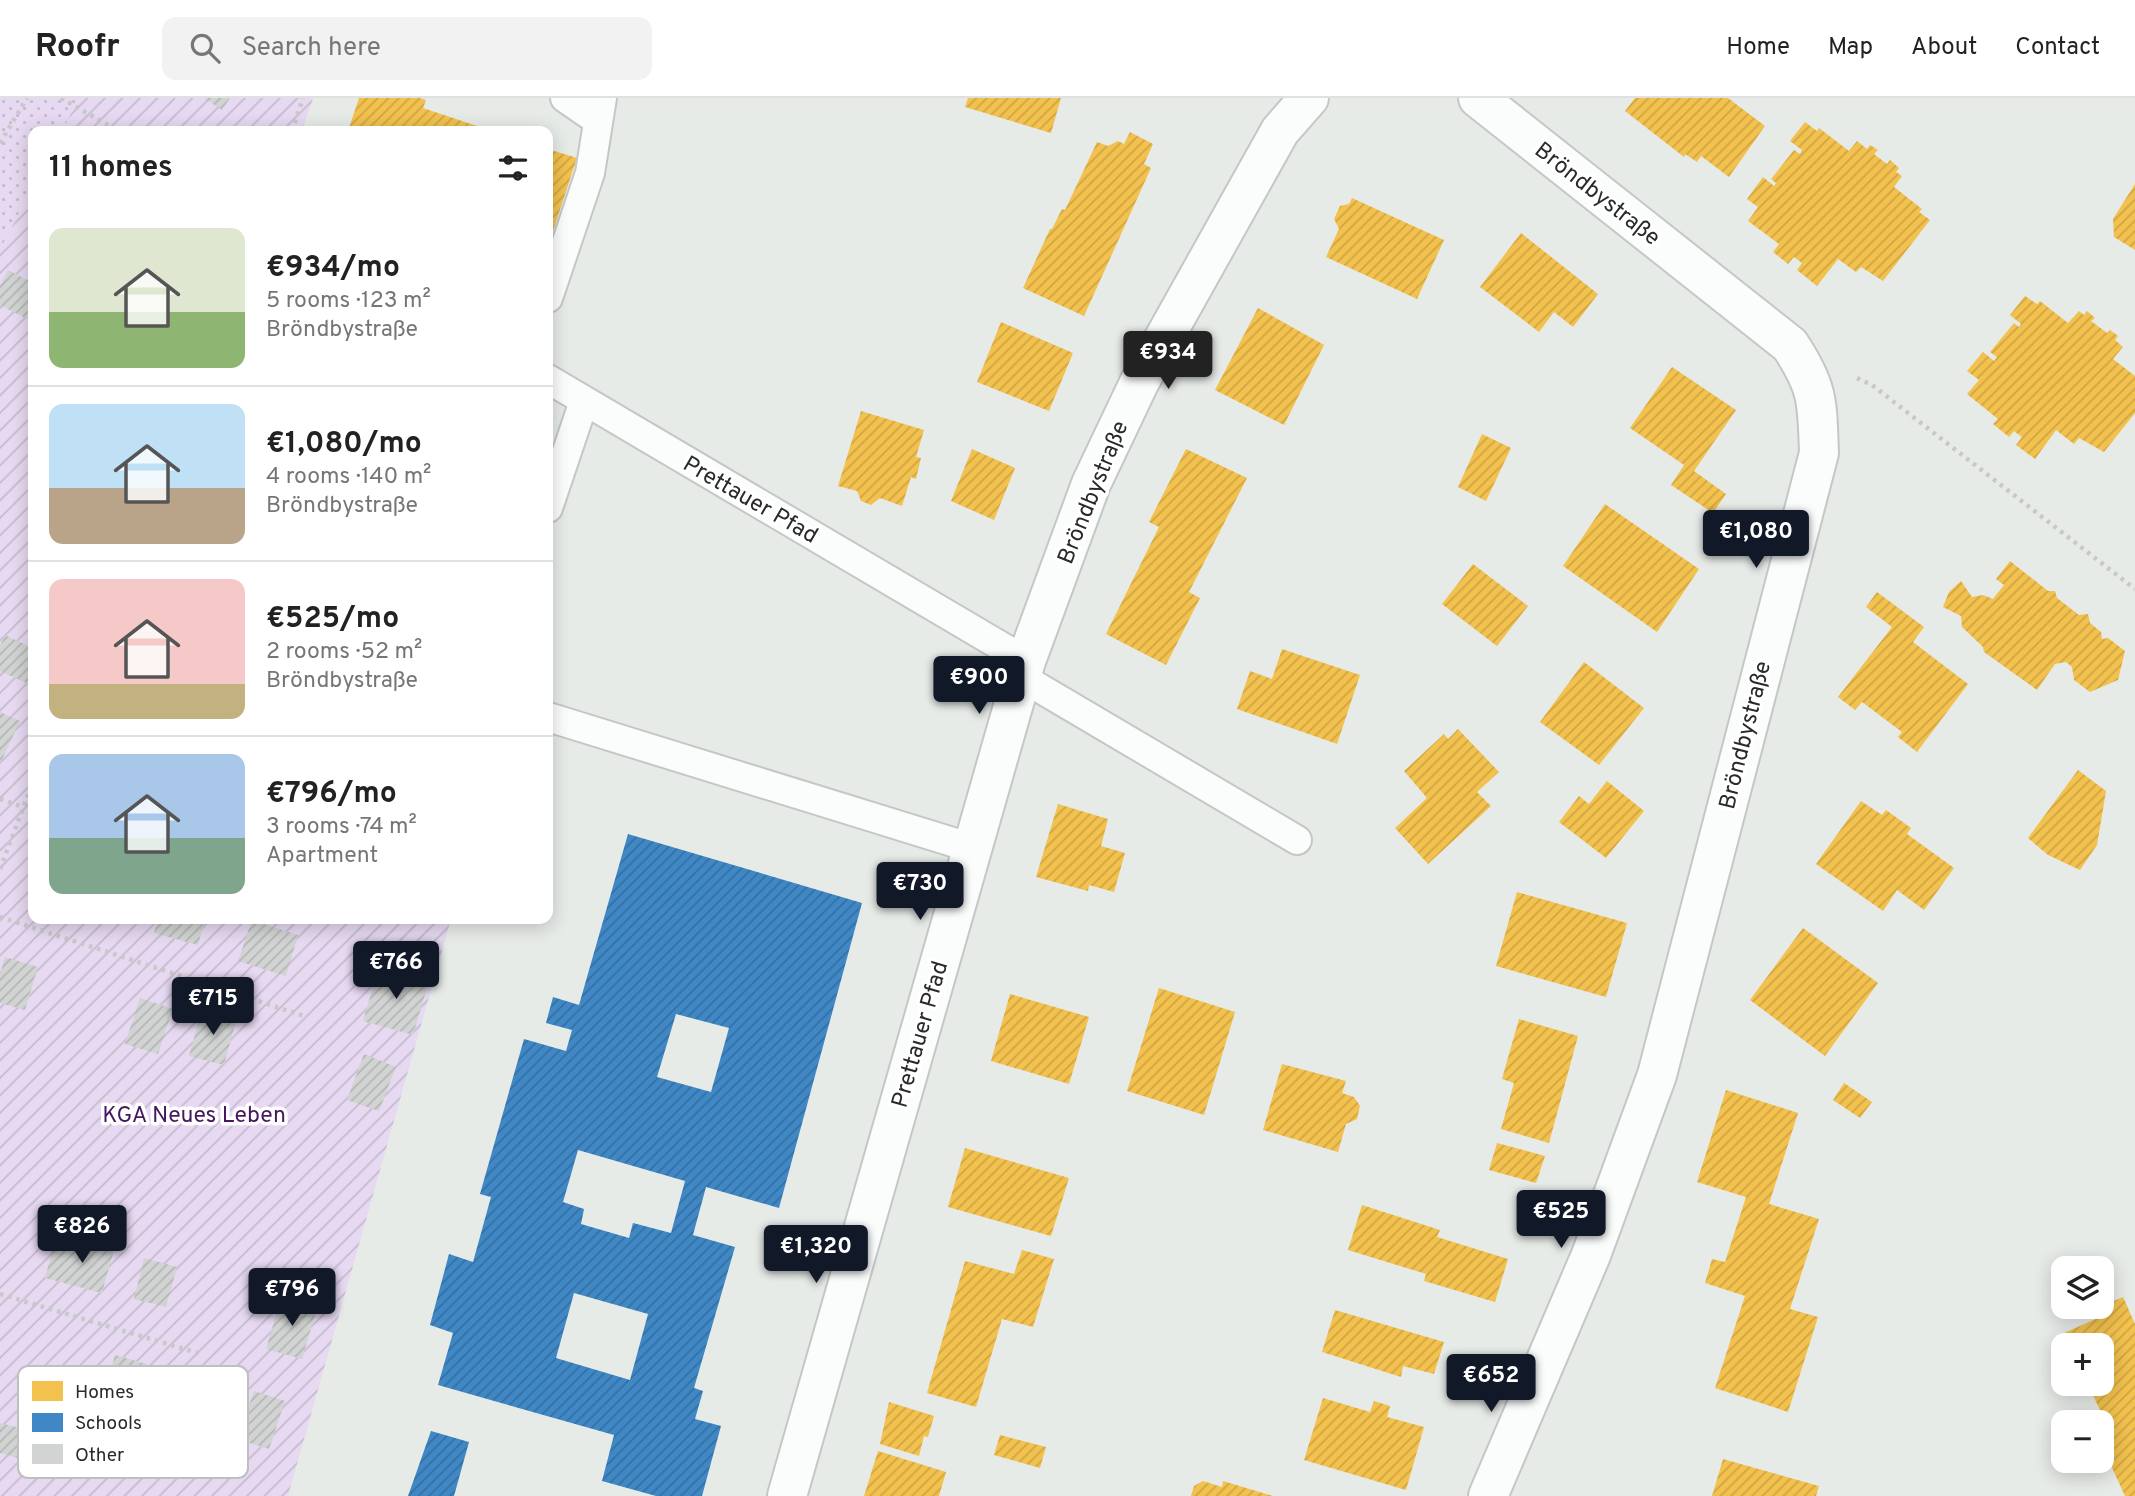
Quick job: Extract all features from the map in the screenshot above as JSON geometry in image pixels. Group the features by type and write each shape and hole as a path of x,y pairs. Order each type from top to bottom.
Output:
{"street":[{"name":"Bröndbystraße","path":"1024,669 1091,484 1139,383 1280,131 1309,98"},
{"name":"Bröndbystraße","path":"1478,98 1790,345 1807,370 1816,395 1819,453 1657,1075 1591,1255 1488,1496"},
{"name":"Prettauer Pfad","path":"787,1496 1024,669"}],"lane":[{"path":"553,283 590,173 600,109 565,98"},
{"name":"Prettauer Pfad","path":"553,382 1297,839"},
{"path":"553,493 584,401"},
{"path":"553,719 972,848"}],"path":[{"path":"0,143 27,98"},
{"path":"61,98 109,126"},
{"path":"294,126 303,98"},
{"path":"1852,375 1872,385 2135,589"},
{"path":"0,869 28,794"},
{"path":"0,799 23,807"},
{"path":"0,916 304,1016"},
{"path":"0,1294 201,1354"}],"green space":[{"path":"0,98 79,98 65,126 28,126 28,196 0,250"},
{"path":"79,98 313,98 304,126 65,126"},
{"name":"KGA Neues Leben","path":"28,196 28,924 450,924 288,1496 0,1496 0,250"}],"building: Homes":[{"path":"359,98 420,98 426,100 423,108 477,126 350,126"},
{"path":"968,98 1061,98 1051,133 965,107"},
{"path":"1635,98 1728,98 1765,126 1729,177 1701,156 1697,162 1685,154 1684,157 1625,111"},
{"path":"1805,122 1817,131 1819,128 1849,151 1857,141 1867,149 1870,145 1878,150 1874,154 1887,164 1890,160 1899,168 1896,172 1902,176 1894,187 1922,209 1919,212 1930,220 1883,281 1861,267 1856,272 1838,259 1817,286 1797,270 1802,263 1794,257 1788,264 1773,252 1779,244 1748,221 1758,207 1747,199 1763,177 1774,186 1776,183 1771,179 1794,150 1800,154 1802,150 1790,141"},
{"path":"1130,132 1153,144 1144,164 1151,168 1084,316 1023,288 1050,229 1062,209 1065,210 1097,142 1108,146 1118,141 1124,144"},
{"path":"553,151 577,158 553,231"},
{"path":"2135,184 2135,250 2114,237 2113,219"},
{"path":"1352,198 1444,240 1417,299 1326,257 1339,229 1334,219 1340,206 1349,204"},
{"path":"1521,233 1598,294 1573,327 1554,312 1539,332 1480,287"},
{"path":"2025,296 2037,304 2040,301 2068,323 2079,311 2084,315 2087,311 2095,318 2091,321 2107,333 2110,330 2118,336 2115,340 2123,347 2113,359 2135,376 2135,413 2104,452 2079,438 2074,444 2056,430 2035,459 2016,445 2022,437 2014,431 2009,437 1993,424 1998,419 1967,394 1979,380 1967,371 1983,352 1994,361 1997,357 1990,352 2014,323 2019,327 2021,324 2010,315"},
{"path":"1258,308 1324,345 1284,425 1215,390"},
{"path":"1001,322 1073,353 1049,411 977,382"},
{"path":"1672,367 1736,410 1694,471 1726,494 1713,513 1671,485 1684,465 1630,428"},
{"path":"861,411 924,430 916,457 921,458 916,479 911,477 902,506 880,498 871,505 861,501 857,491 838,486"},
{"path":"1482,434 1511,448 1486,501 1458,487"},
{"path":"972,449 1015,468 994,520 951,501"},
{"path":"1186,449 1247,478 1189,592 1200,598 1166,665 1106,634 1159,527 1149,522"},
{"path":"1605,504 1699,569 1657,632 1563,566"},
{"path":"2010,561 2048,591 2055,591 2057,598 2079,615 2088,614 2090,623 2101,632 2102,639 2108,638 2125,651 2118,680 2090,692 2074,680 2072,667 2066,662 2055,664 2037,690 1984,652 1983,647 1962,627 1961,616 1943,607 1949,592 1961,581 1972,597 1983,595 1993,599 2004,585 1996,579"},
{"path":"1473,564 1528,606 1497,646 1442,604"},
{"path":"1877,592 1924,627 1913,642 1968,684 1917,752 1898,737 1902,732 1862,702 1855,710 1838,697 1892,627 1866,607"},
{"path":"1282,649 1360,675 1337,744 1237,709 1250,671 1272,679"},
{"path":"1584,662 1644,708 1599,765 1540,722"},
{"path":"1458,729 1499,772 1477,792 1491,806 1428,864 1395,828 1427,798 1404,771 1444,734 1448,739"},
{"path":"2078,770 2106,791 2097,845 2080,870 2048,855 2028,838"},
{"path":"1607,781 1644,811 1606,858 1559,822 1579,796 1589,804"},
{"path":"1861,801 1882,815 1886,810 1911,828 1907,834 1954,868 1924,910 1897,890 1883,911 1816,864"},
{"path":"1058,804 1108,819 1101,846 1125,853 1114,892 1089,885 1088,891 1036,877"},
{"path":"1517,892 1627,923 1606,997 1496,966"},
{"path":"1803,928 1878,983 1825,1056 1750,1000"},
{"path":"1159,988 1235,1012 1204,1115 1127,1091"},
{"path":"1010,994 1089,1017 1069,1084 991,1061"},
{"path":"1519,1019 1578,1036 1549,1143 1501,1129 1514,1083 1502,1079"},
{"path":"1282,1064 1346,1081 1342,1093 1354,1097 1360,1106 1357,1119 1346,1124 1338,1152 1263,1130"},
{"path":"1844,1083 1872,1102 1860,1118 1833,1100"},
{"path":"1726,1090 1798,1113 1769,1204 1819,1219 1790,1309 1818,1317 1788,1412 1715,1388 1745,1296 1705,1283 1712,1259 1725,1262 1746,1197 1697,1182"},
{"path":"1497,1143 1545,1156 1536,1183 1489,1170"},
{"path":"965,1148 1069,1178 1051,1236 948,1207"},
{"path":"1362,1205 1440,1230 1437,1237 1508,1259 1495,1302 1424,1281 1426,1274 1348,1250"},
{"path":"1022,1250 1054,1259 1033,1327 1002,1319 976,1407 927,1393 965,1261 1014,1274"},
{"path":"2123,1297 2135,1324 2135,1496 2125,1496 2114,1472 2114,1410 2100,1410 2093,1396 2114,1396 2114,1333 2064,1333 2096,1319 2114,1319 2114,1301"},
{"path":"1335,1310 1444,1342 1434,1374 1403,1366 1401,1377 1322,1352"},
{"path":"1323,1398 1370,1412 1374,1401 1390,1406 1387,1417 1424,1427 1406,1490 1304,1460"},
{"path":"889,1402 934,1416 928,1437 924,1436 919,1456 880,1444"},
{"path":"1000,1435 1046,1447 1040,1468 994,1455"},
{"path":"878,1451 946,1472 939,1496 864,1496"},
{"path":"1723,1459 1819,1486 1816,1496 1712,1496"},
{"path":"1203,1481 1222,1487 1223,1481 1273,1496 1191,1496 1194,1486"}],"building: Schools":[{"path":"628,834 862,903 779,1208 706,1187 693,1235 735,1247 694,1388 703,1391 695,1419 721,1426 702,1496 656,1496 602,1481 614,1435 438,1385 453,1333 430,1325 449,1254 473,1262 491,1197 480,1194 524,1039 566,1051 572,1030 546,1023 553,997 579,1005","holes":["676,1014 729,1028 711,1092 657,1077","578,1150 685,1181 671,1233 633,1223 629,1238 581,1224 584,1209 563,1202","574,1293 648,1314 630,1380 556,1358"]},
{"path":"431,1431 469,1442 454,1496 408,1496"}],"building: Other":[{"path":"204,98 230,98 222,110"},
{"path":"8,270 28,280 28,319 0,305 0,286"},
{"path":"5,635 28,646 28,684 0,671 0,646"},
{"path":"0,712 20,721 0,764"},
{"path":"157,924 204,924 198,945 154,933"},
{"path":"251,924 264,924 298,935 286,976 238,961"},
{"path":"5,957 38,967 25,1010 0,1003 0,974"},
{"path":"379,966 429,981 413,1035 363,1021"},
{"path":"140,998 173,1009 158,1054 125,1044"},
{"path":"202,1009 237,1017 224,1065 189,1056"},
{"path":"364,1054 396,1067 379,1111 347,1100"},
{"path":"85,1238 115,1246 102,1293 45,1278 54,1244 77,1251"},
{"path":"144,1258 177,1267 166,1307 134,1299"},
{"path":"281,1298 317,1308 302,1359 266,1349"},
{"path":"115,1355 147,1364 146,1366 112,1366"},
{"path":"254,1391 285,1401 269,1449 248,1442 248,1408"},
{"path":"0,1423 18,1428 18,1458 0,1453"}]}
